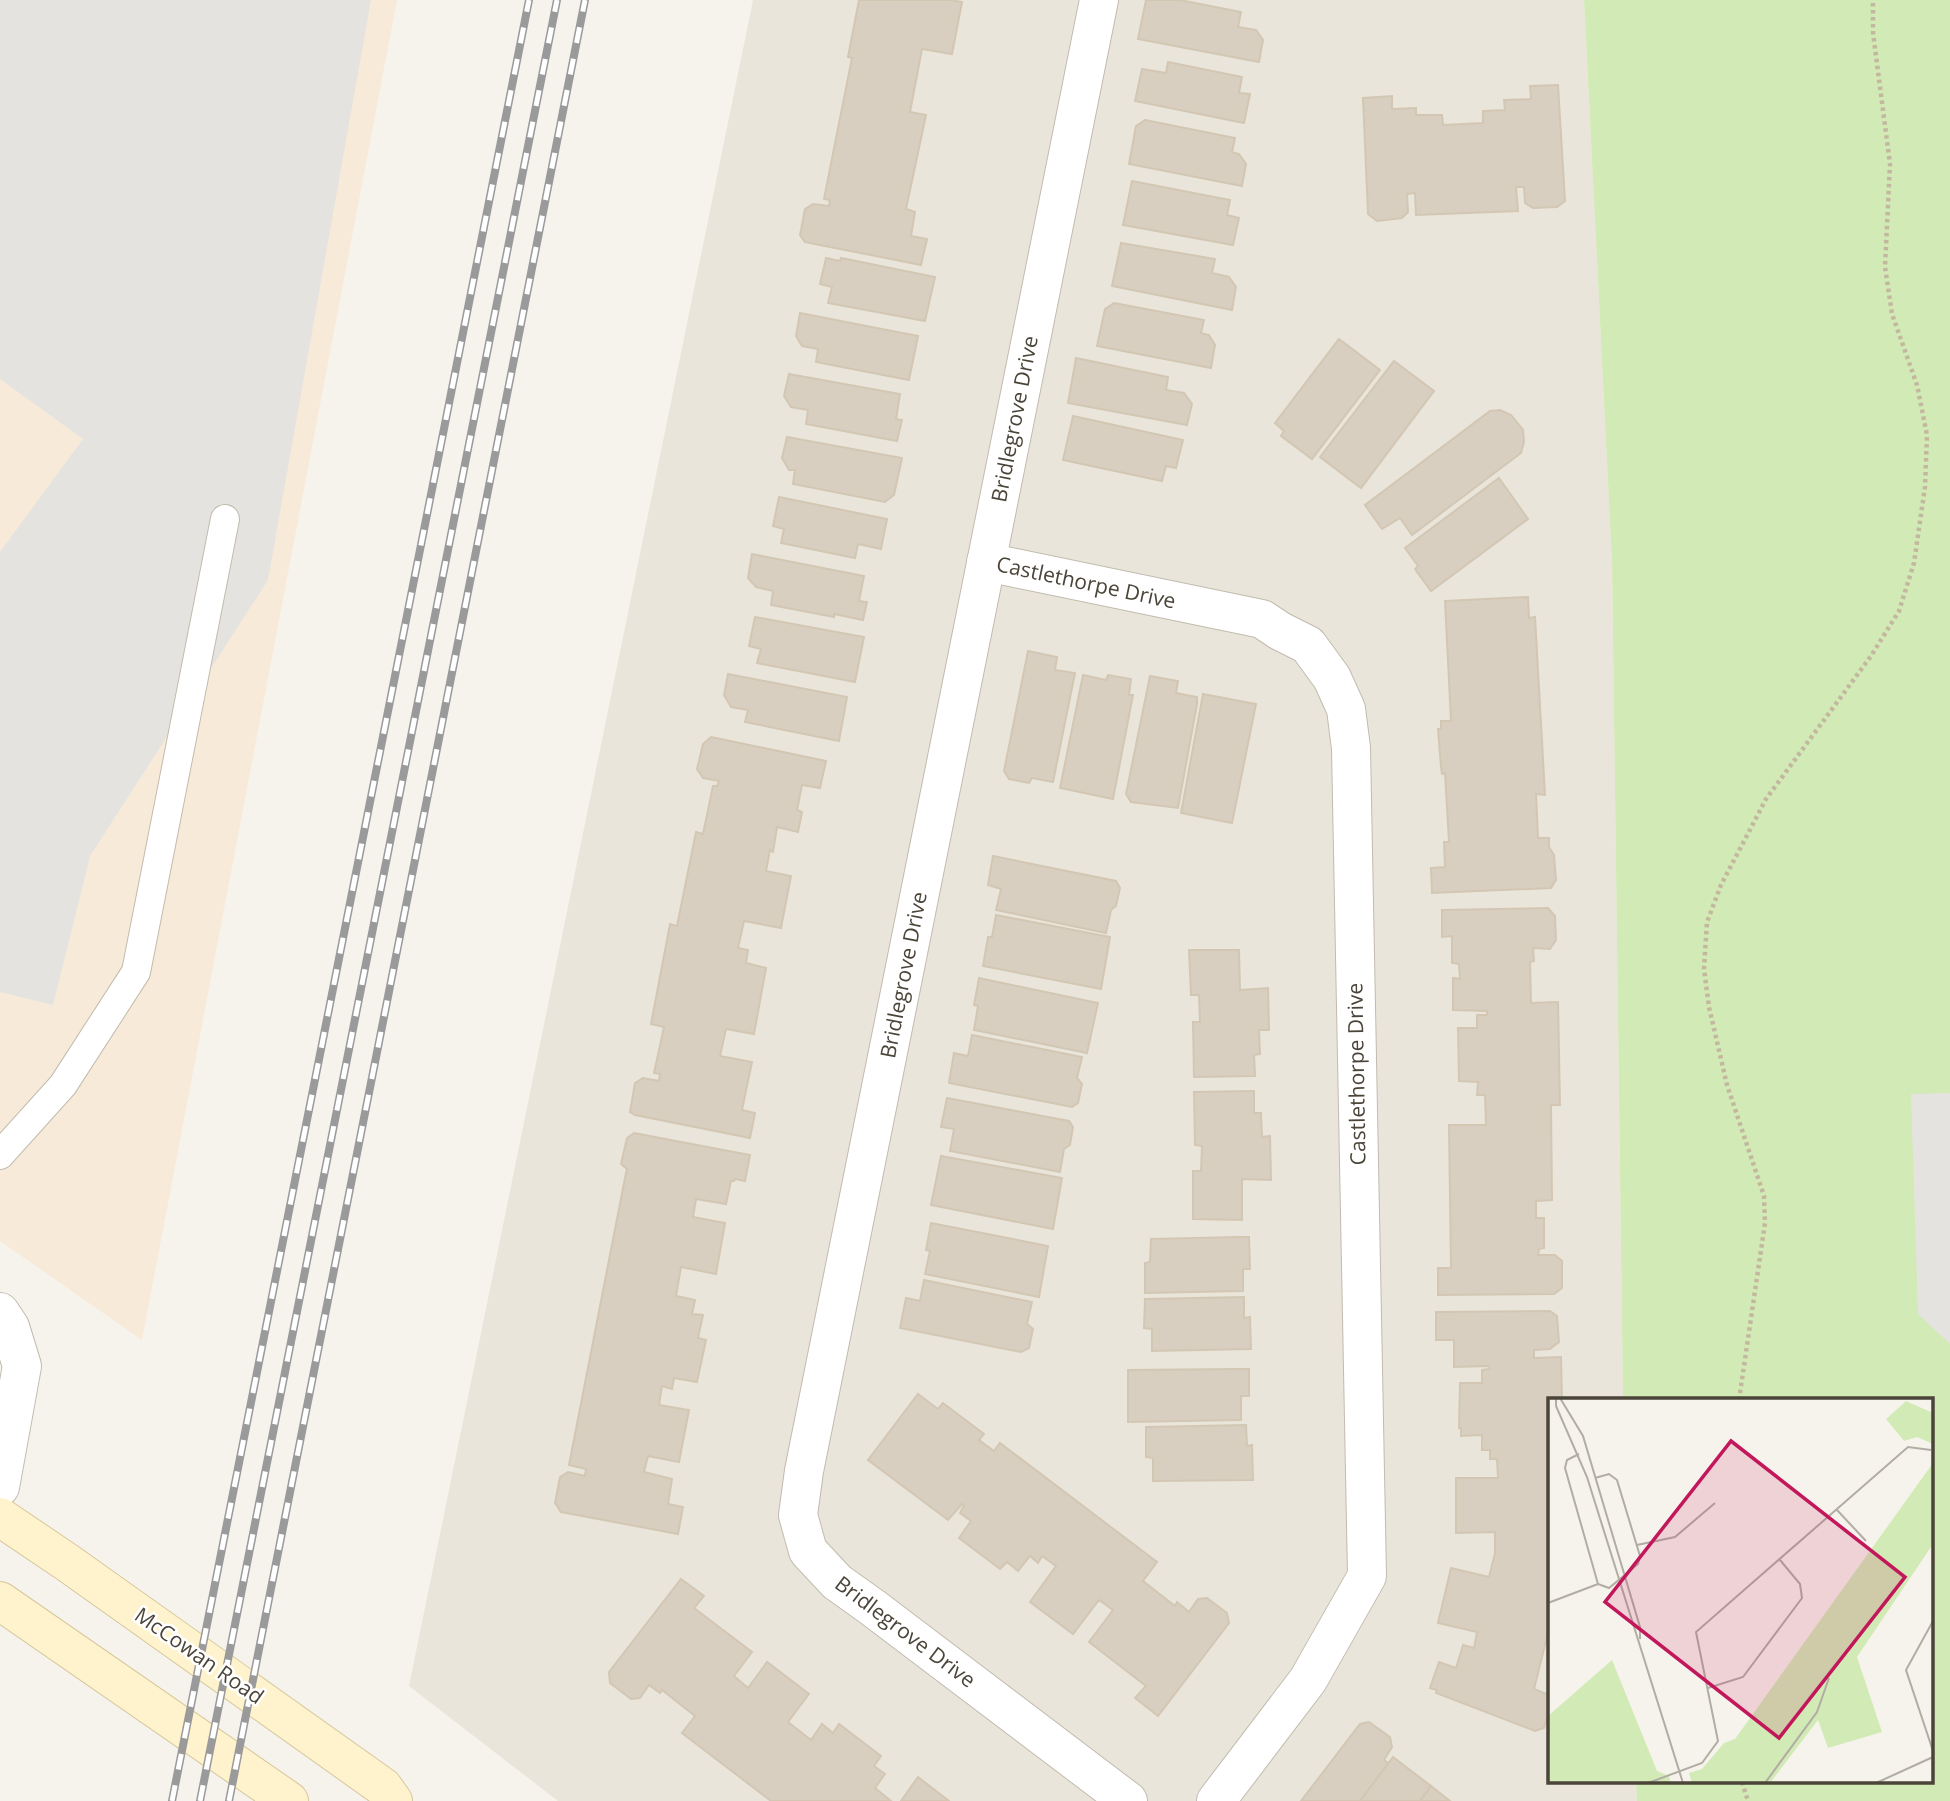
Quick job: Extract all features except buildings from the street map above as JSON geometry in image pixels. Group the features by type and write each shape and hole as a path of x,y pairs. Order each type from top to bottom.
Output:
{"street":[{"name":"Bridlegrove Drive","path":"1099,0 807,1457 798,1515 808,1551 837,1582 1128,1801"},
{"name":"Castlethorpe Drive","path":"986,562 1262,619 1308,645 1332,678 1346,709 1351,762 1367,1576 1308,1680 1216,1801"},
{"path":"0,1312 10,1327 22,1366 0,1487"},
{"name":"McCowan Road","path":"0,1517 383,1787 393,1801"},
{"path":"0,1601 289,1801"}],"lane":[{"path":"0,1155 62,1085 136,972 225,519"}],"path":[{"path":"1739,1398 1765,1223 1764,1196 1727,1085 1709,1007 1704,969 1707,922 1721,885 1766,799 1871,656 1899,611 1914,563 1925,487 1927,435 1917,385 1892,314 1885,267 1890,164 1873,33 1873,0"},
{"path":"1743,1784 1748,1801"}],"shaded area":[{"path":"0,0 397,0 142,1340 0,1241"},
{"path":"0,0 371,0 268,580 90,856 53,1005 0,992 0,552 83,439 0,379"},
{"path":"753,0 1584,0 1612,562 1623,1398 1548,1398 1548,1784 1636,1784 1637,1801 558,1801 409,1686"},
{"path":"1950,1093 1950,1344 1918,1314 1911,1094"}],"green space":[{"path":"1584,0 1950,0 1950,1801 1637,1801 1636,1784 1932,1784 1932,1398 1623,1398 1612,562"}],"railway":[{"path":"172,1801 529,0"},
{"path":"200,1801 557,0"},
{"path":"229,1801 585,0"}]}
